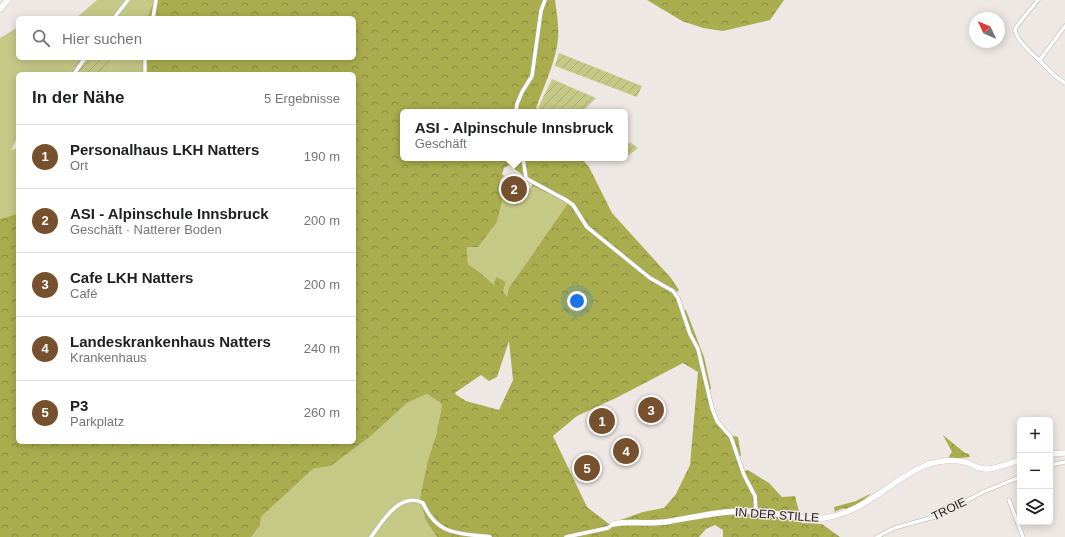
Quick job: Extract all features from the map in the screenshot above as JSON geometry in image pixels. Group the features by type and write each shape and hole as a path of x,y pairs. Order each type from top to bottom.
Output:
{"street":[{"path":"0,9 8,0"},
{"path":"116,16 128,0"},
{"path":"152,16 156,0"},
{"path":"516,109 522,92 532,76 541,11 545,0"},
{"path":"1038,0 1017,26 1015,31 1039,60 1055,76 1065,83"},
{"path":"1039,60 1065,26"},
{"path":"75,72 84,60"},
{"path":"145,60 145,72"},
{"path":"523,161 526,178 573,205 587,227 650,278 674,291 678,298 690,334 698,349 712,408 717,421 731,437 744,475 755,496 756,511"},
{"path":"1053,454 1065,453"},
{"name":"IN DER STILLE","path":"613,524 632,522 663,522 733,511 756,511 814,519 837,515 864,504 918,468 933,463 964,462 985,469 1017,461"},
{"path":"1053,464 1065,462"},
{"name":"TROIE","path":"877,537 894,528 938,516 983,492 1017,478"},
{"path":"1009,500 1023,537"},
{"path":"371,537 395,507 401,503 412,501 423,503 432,520 442,528 453,532 490,537"},
{"path":"566,537 608,528 613,524"}],"green space":[{"path":"97,0 154,0 148,16 78,16"},
{"path":"154,0 555,0 558,23 558,40 548,78 536,108 538,109 400,109 400,161 584,161 589,167 612,213 671,278 679,290 674,294 680,309 686,310 704,357 711,388 712,405 716,419 725,431 738,437 741,455 738,459 741,472 748,470 769,483 782,497 795,496 802,523 822,524 840,537 723,537 723,530 715,525 706,529 699,537 437,537 426,521 420,498 442,405 427,394 407,403 371,436 331,466 313,469 261,517 260,526 251,537 0,537 0,219 16,215 16,444 356,444 356,72 143,72 142,60 356,60 356,16 148,16","holes":["509,165 528,179 527,181 532,184 531,188 534,187 568,203 509,288 507,297 503,291 506,282 496,277 494,285 468,264 467,247 478,247 497,222 503,197 498,191 499,185 504,176 502,174 504,168","509,341 513,380 499,410 466,401 455,394 481,375 489,381 497,377","683,363 698,372 690,465 676,494 664,508 643,512 609,524 587,507 553,436 577,416 618,397"]},
{"path":"647,0 784,0 770,20 723,31 703,28 682,21"},
{"path":"16,28 16,60 78,60 69,72 16,72 16,140 11,150 16,149 16,216 0,222 0,38"},
{"path":"559,53 642,86 637,97 555,66"},
{"path":"78,60 109,60 113,64 108,72 69,72"},
{"path":"109,60 142,60 143,72 108,72 113,64"},
{"path":"552,79 596,98 585,109 538,108"},
{"path":"630,142 638,148 628,156 628,144"},
{"path":"499,185 518,195 534,187 568,203 518,275 507,297 503,291 506,282 494,285 468,264 467,246 478,247"},
{"path":"427,394 442,405 436,435 428,460 426,521 437,537 251,537 260,526 261,517 313,469 331,466 371,436 407,403"},
{"path":"943,435 965,453 969,454 970,457 950,459 949,456 952,452"},
{"path":"872,493 857,505 847,510 844,508 836,511 835,513 834,507 856,501"}],"place":[{"name":"ASI - Alpinschule Innsbruck","path":"514,189"},
{"name":"Cafe LKH Natters","path":"651,410"},
{"name":"Personalhaus LKH Natters","path":"602,421"},
{"name":"Landeskrankenhaus Natters","path":"626,451"},
{"name":"P3","path":"587,468"}]}
